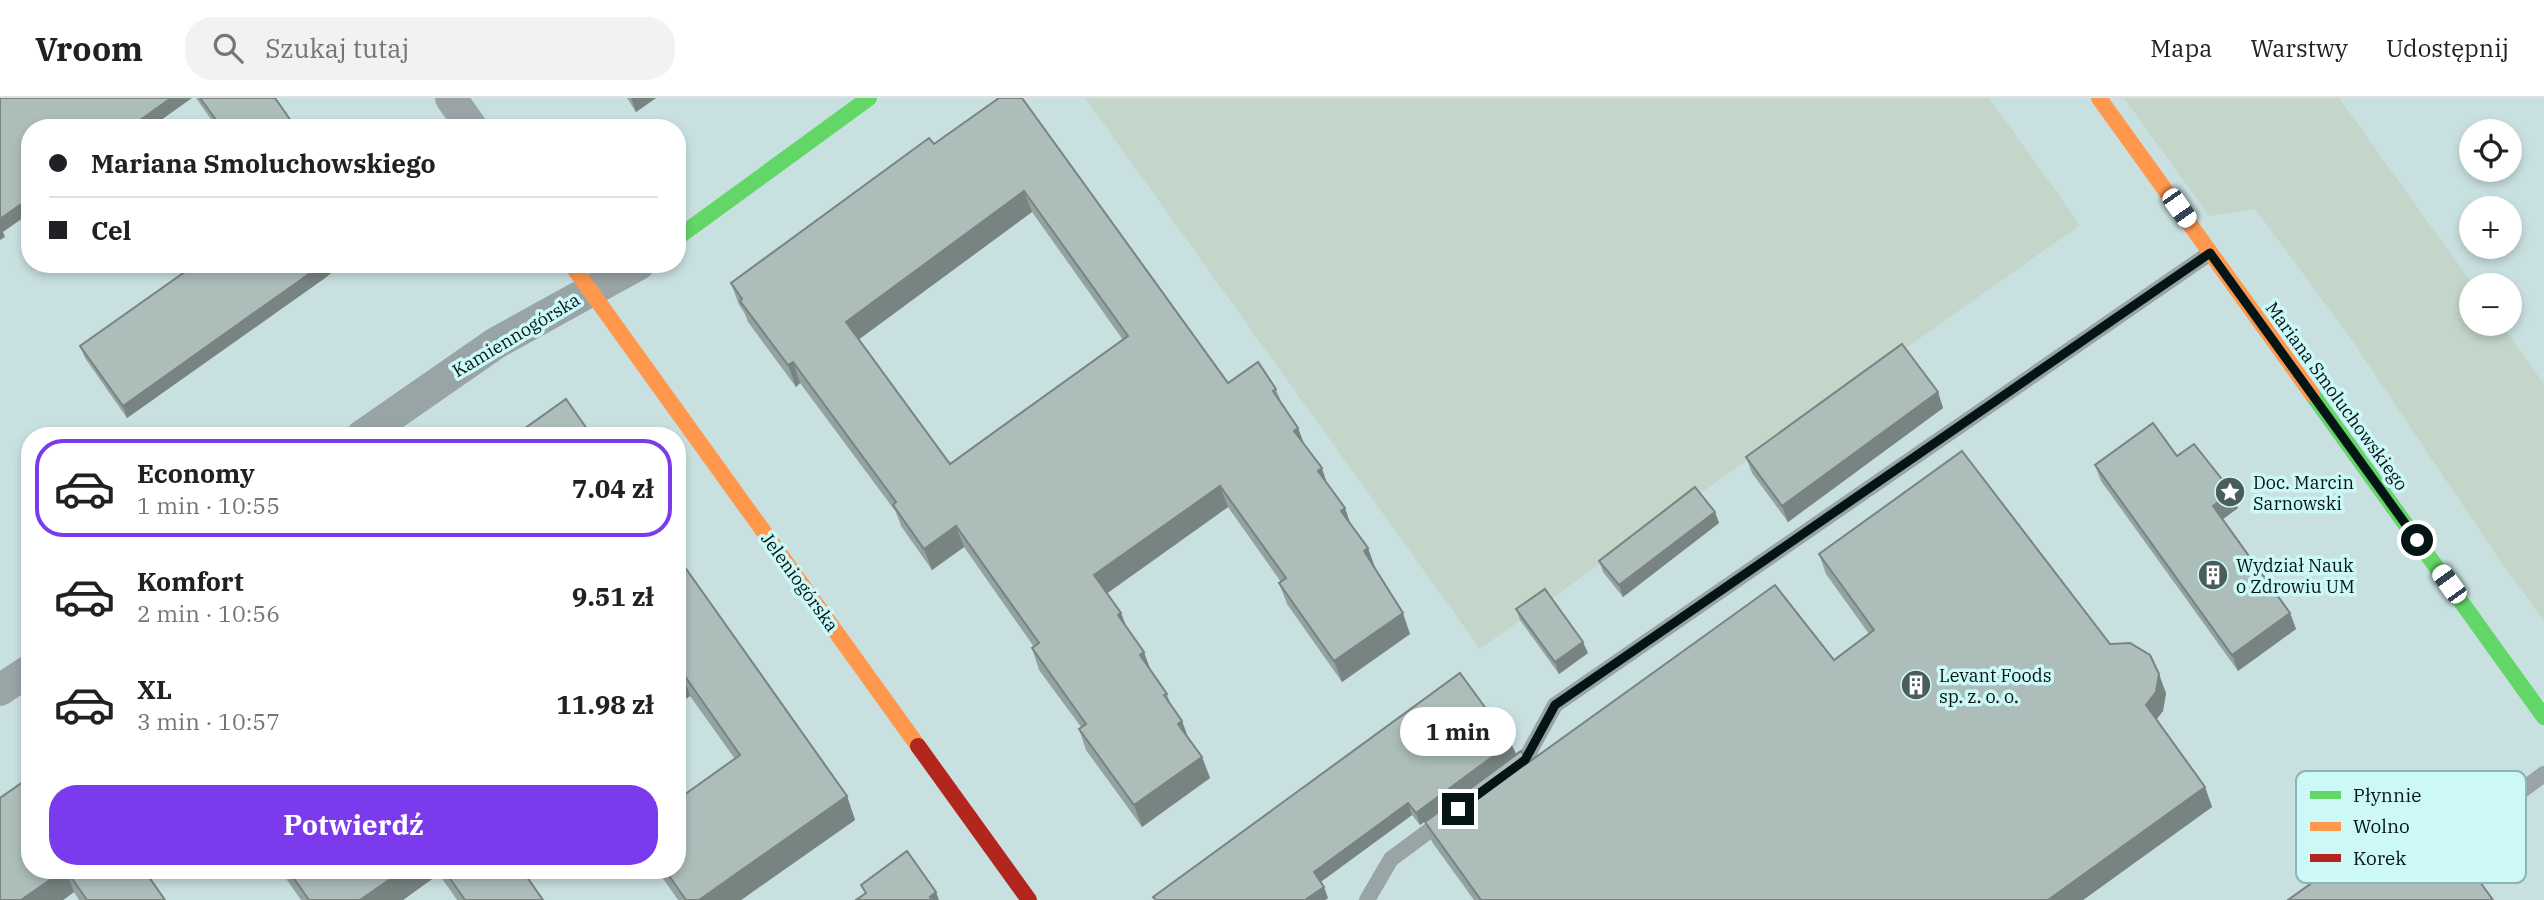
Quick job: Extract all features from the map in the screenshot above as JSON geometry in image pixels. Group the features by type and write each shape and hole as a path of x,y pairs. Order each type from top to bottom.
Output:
{"street":[{"path":"451,98 466,119"},
{"path":"686,231 869,98"},
{"name":"Mariana Smoluchowskiego","path":"2099,98 2544,717"},
{"name":"Jeleniogórska","path":"577,273 1029,900"},
{"name":"Kamiennogórska","path":"375,427 496,343 623,273"},
{"path":"0,690 21,676"}],"lane":[{"path":"1502,776 1525,760 1555,705 2210,253"},
{"path":"2526,787 2544,774"},
{"path":"1367,900 1391,859 1458,809"}],"green space":[{"path":"1085,98 1989,98 2080,225 1480,649"},
{"path":"2124,98 2339,98 2464,273 2459,273 2459,336 2510,336 2544,384 2544,621 2505,568 2345,330 2255,209 2209,216"}],"building":[{"path":"0,98 171,98 142,119 21,119 21,204 0,219"},
{"path":"200,98 275,98 290,119 215,119"},
{"path":"999,98 1022,98 1228,383 1258,362 1276,389 1273,391 1298,428 1294,431 1322,468 1318,471 1345,508 1341,511 1368,548 1364,551 1403,613 1334,661 1279,583 1286,578 1220,486 1094,575 1121,613 1118,615 1144,652 1140,655 1182,721 1178,724 1202,757 1134,805 1079,729 1086,724 1032,648 1039,643 956,526 924,549 893,505 896,502 793,362 788,365 740,301 742,299 731,283 929,138 934,144","holes":["1024,191 1128,336 950,464 846,322"]},
{"path":"183,273 310,273 123,406 80,346"},
{"path":"1902,344 1938,392 1782,506 1746,457"},
{"path":"566,399 586,427 527,427"},
{"name":"Wydział Nauk o Zdrowiu UM","path":"2153,423 2177,456 2194,444 2232,492 2213,506 2290,613 2232,655 2095,465"},
{"name":"Levant Foods sp. z. o. o.","path":"1962,451 2110,644 2130,643 2150,655 2159,674 2156,692 2146,705 2205,787 2048,900 1481,900 1425,822 1521,751 1529,762 1775,585 1834,660 1874,630 1819,554"},
{"path":"1695,487 1715,512 1619,585 1599,561"},
{"path":"686,569 847,796 699,900 686,900 671,879 686,879 686,794 740,755 686,678"},
{"path":"1545,589 1583,642 1555,662 1516,609"},
{"path":"1460,673 1511,743 1416,813 1408,803 1314,872 1324,887 1305,900 1156,900 1153,897"},
{"path":"21,783 21,879 51,879 21,900 0,900 0,798"},
{"path":"907,851 936,892 930,897 932,900 856,900 866,893 861,885"},
{"path":"72,879 150,879 165,900 87,900"},
{"path":"294,879 390,879 360,900 309,900"},
{"path":"450,879 528,879 543,900 465,900"},
{"path":"2312,883 2481,883 2493,900 2288,900"}],"traffic: fast":[{"path":"686,231 869,98"},
{"path":"2312,394 2544,717"}],"traffic: slow":[{"path":"2099,98 2312,394"},
{"path":"577,273 918,746"}],"traffic: jam":[{"path":"918,746 1029,900"}],"place":[{"name":"Doc. Marcin Sarnowski","path":"2230,492"},
{"name":"Wydział Nauk o Zdrowiu UM","path":"2213,575"},
{"name":"Levant Foods sp. z. o. o.","path":"1916,685"}],"route":[{"path":"1458,809 1525,760 1555,705 2210,253 2417,540"}]}
